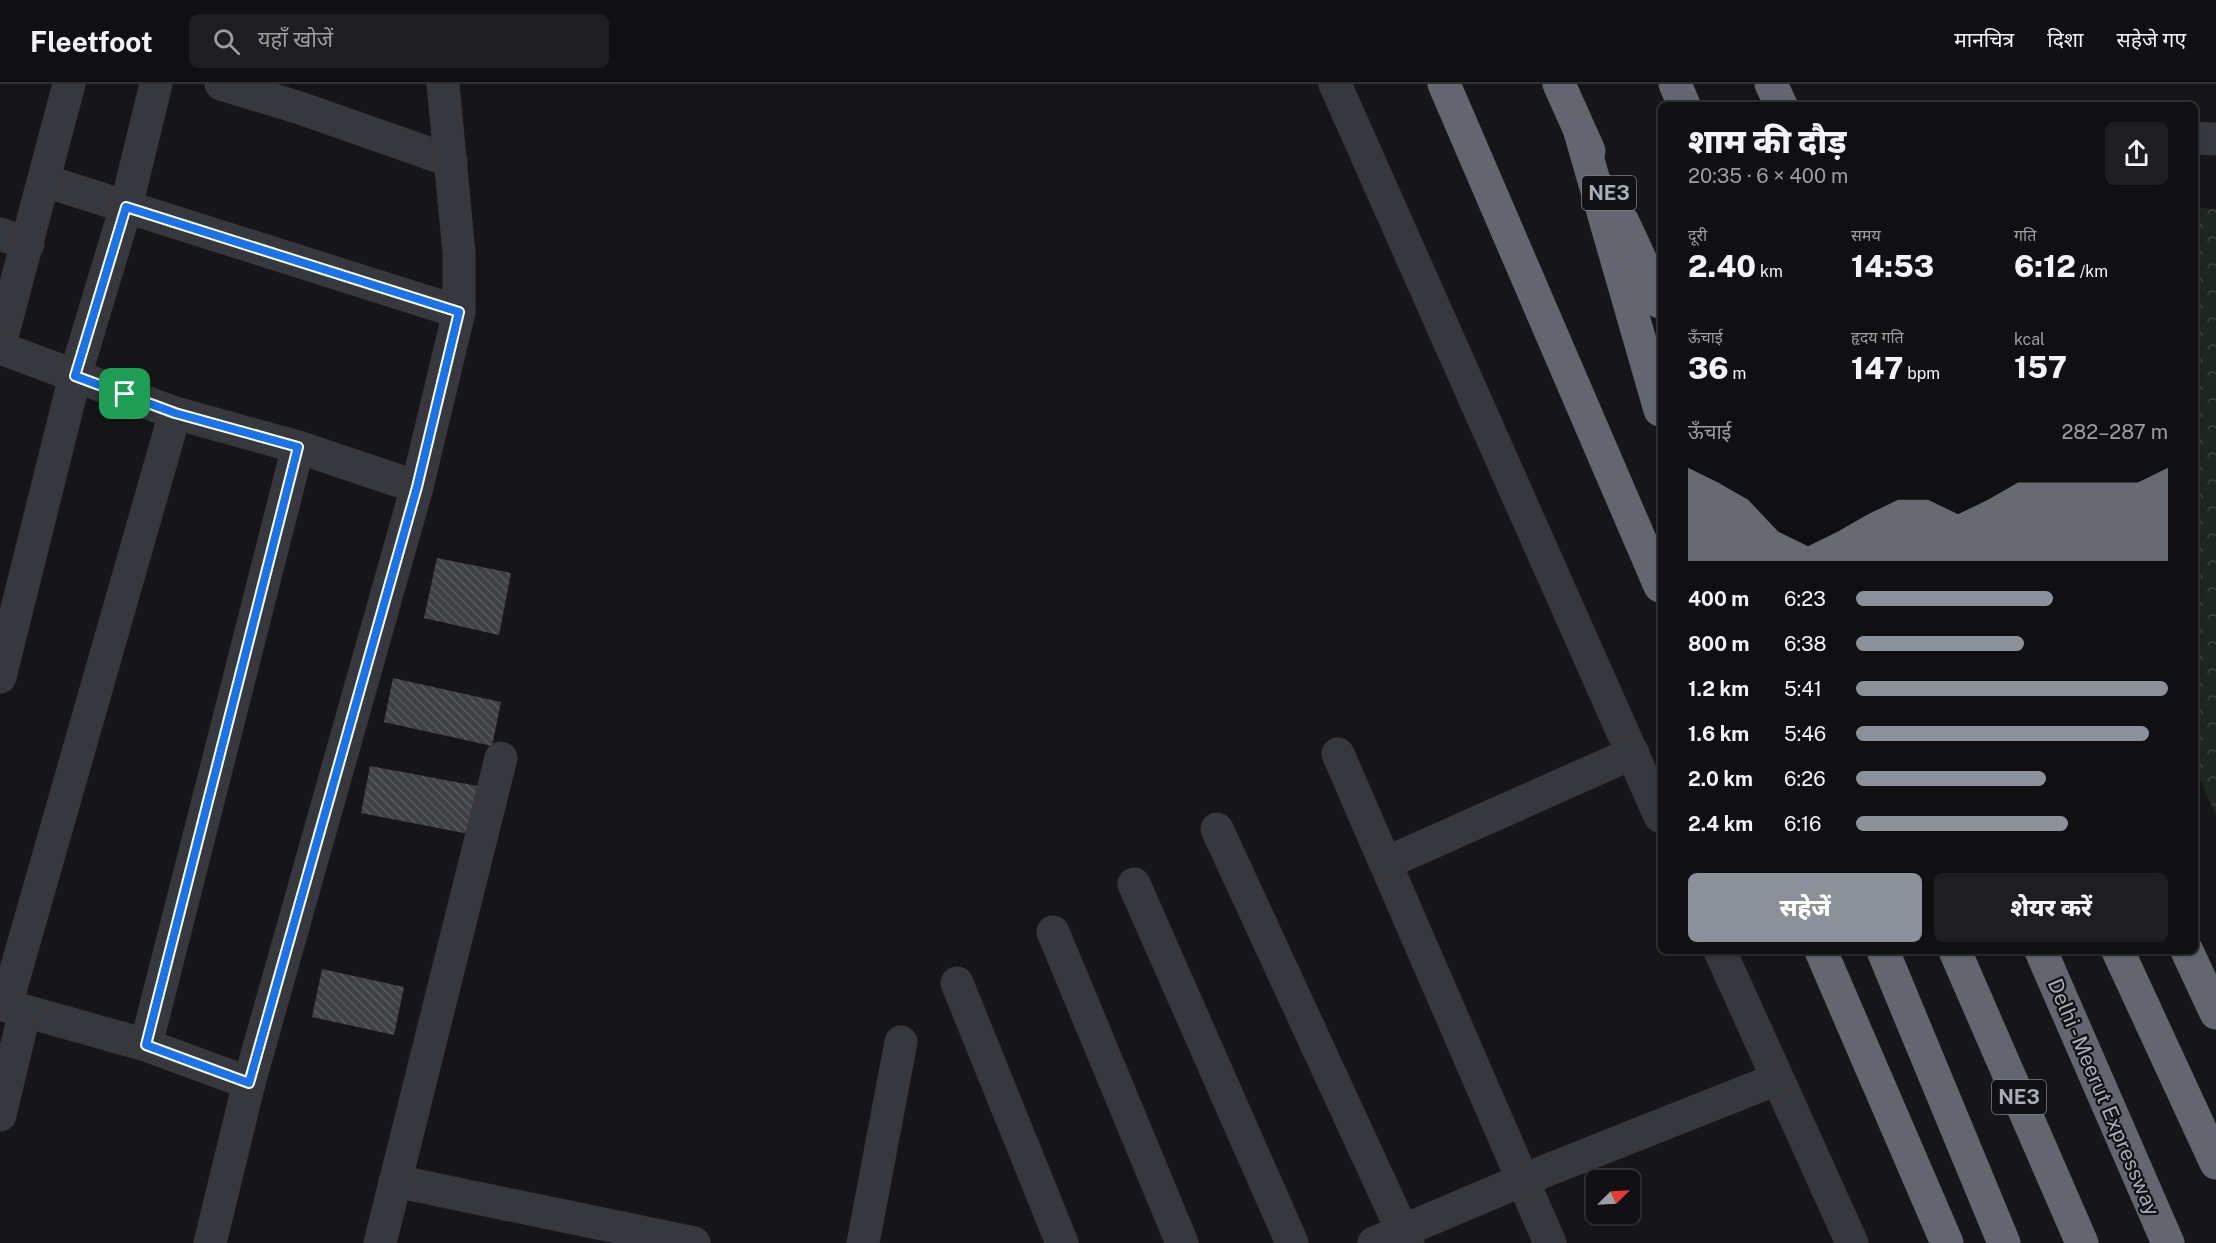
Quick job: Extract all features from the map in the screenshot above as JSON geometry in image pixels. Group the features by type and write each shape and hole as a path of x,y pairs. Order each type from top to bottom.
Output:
{"highway":[{"path":"1444,84 1658,581"},
{"name":"NE3","path":"1559,84 1658,298"},
{"path":"1675,84 1683,102"},
{"path":"1771,84 1780,102"},
{"path":"1580,132 1658,403"},
{"path":"1822,954 1947,1243"},
{"path":"1884,954 2004,1243"},
{"name":"NE3","path":"1956,954 2082,1243"},
{"name":"Delhi - Meerut Expressway","path":"2042,954 2168,1243"},
{"path":"2119,954 2216,1163"},
{"path":"2188,954 2216,1013"}],"street":[{"path":"69,84 45,181 14,239 0,346 175,413 298,447 417,487"},
{"path":"0,677 75,376 126,207 156,84"},
{"path":"221,84 300,108 450,161"},
{"path":"210,1243 249,1083 417,487 459,312 459,253 442,84"},
{"path":"1335,84 1658,811"},
{"path":"2198,138 2216,139"},
{"path":"45,181 459,312"},
{"path":"0,1115 10,1007 175,413"},
{"path":"146,1045 298,447"},
{"path":"1386,862 1633,753"},
{"path":"1338,754 1525,1179 1550,1243"},
{"path":"380,1243 501,758"},
{"path":"1217,829 1406,1237"},
{"path":"1134,884 1292,1243"},
{"path":"1053,932 1182,1243"},
{"path":"1721,954 1852,1243"},
{"path":"957,983 1062,1243"},
{"path":"10,1007 146,1045 249,1083"},
{"path":"863,1243 901,1042"},
{"path":"1374,1243 1406,1237 1525,1179 1777,1079"},
{"path":"395,1181 694,1243"}],"green space":[{"path":"2198,207 2216,209 2216,815 2198,775"}],"building":[{"path":"437,558 511,573 499,635 424,618"},
{"path":"393,678 501,702 492,746 384,722"},
{"path":"370,766 483,787 474,835 361,813"},
{"path":"322,969 404,987 394,1035 312,1017"}],"route":[{"path":"126,207 459,312 417,487 249,1083 146,1045 298,447 175,413 125,394 75,376 126,207"}]}
